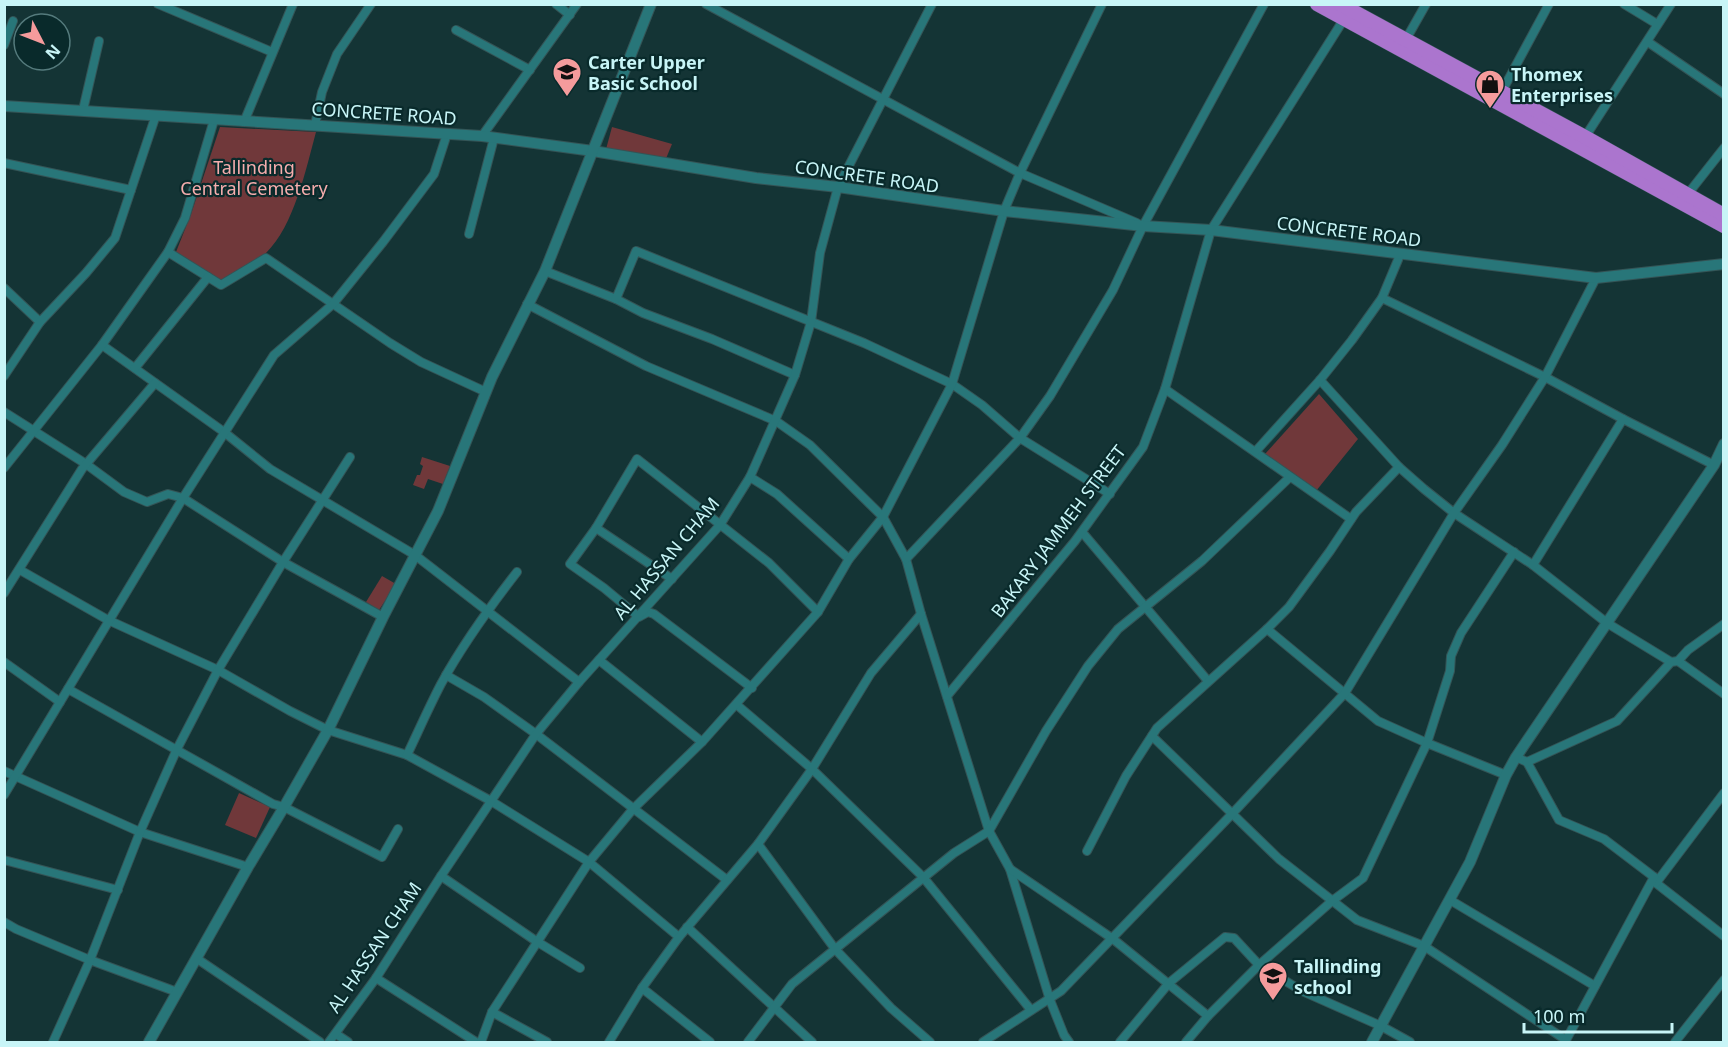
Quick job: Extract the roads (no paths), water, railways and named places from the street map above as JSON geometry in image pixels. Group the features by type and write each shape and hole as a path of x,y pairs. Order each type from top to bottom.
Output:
{"highway":[{"path":"1317,4 1724,226"},
{"path":"1340,4 1724,215"}],"street":[{"path":"158,4 272,52"},
{"path":"244,122 293,4"},
{"path":"315,125 322,92 337,54 371,4"},
{"path":"556,4 570,15"},
{"path":"482,136 577,4"},
{"path":"149,1042 328,730 438,511 486,392 545,271 651,4"},
{"path":"706,4 1020,173 1143,226"},
{"name":"AL HASSAN CHAM","path":"329,1042 376,978 536,734 579,682 720,525 750,477 795,375 811,322 820,253 838,187 932,4"},
{"path":"481,1042 492,1012 589,862 633,809 737,705 818,612 849,559 883,517 952,384 1004,211 1102,4"},
{"path":"906,559 1020,438 1050,396 1113,290 1143,226 1264,4"},
{"path":"1405,41 1426,4"},
{"path":"1501,93 1549,4"},
{"path":"1624,4 1658,24"},
{"path":"1585,137 1671,4"},
{"name":"BAKARY JAMMEH STREET","path":"947,696 1082,532 1143,447 1165,389 1211,230 1344,19"},
{"path":"4,45 12,24"},
{"path":"456,30 530,70"},
{"path":"82,110 99,41"},
{"path":"1648,42 1724,94"},
{"name":"CONCRETE ROAD","path":"4,106 482,136 593,151 756,178 838,187 1004,211 1143,226 1211,230 1596,278 1724,264"},
{"path":"4,376 40,322 115,238 156,115"},
{"path":"4,468 102,345 168,252 185,218 214,120"},
{"path":"4,795 108,620 274,355 333,304 382,242 434,174 447,134"},
{"path":"469,234 494,138"},
{"path":"1687,195 1724,148"},
{"path":"4,164 131,190"},
{"path":"616,299 636,250 864,343 952,384 982,405 1020,438 1110,494"},
{"path":"168,252 221,285 266,258 420,362 486,392"},
{"path":"1256,451 1320,380 1352,340 1382,298 1400,255"},
{"path":"545,271 795,375"},
{"path":"135,368 208,277"},
{"path":"983,1042 1061,991 1345,693 1454,513 1502,445 1545,377 1596,278"},
{"path":"4,288 40,322"},
{"path":"1382,298 1545,377 1714,465"},
{"path":"527,304 646,366 776,421 810,445 883,517 906,559 989,831 1010,869 1050,1000 1069,1042"},
{"path":"102,345 224,432 270,469 415,555 579,682"},
{"path":"1320,380 1399,467 1454,513 1514,552 1607,623 1675,661 1724,694"},
{"path":"4,593 86,464 155,383"},
{"path":"1165,389 1351,519"},
{"path":"4,412 86,464 124,492 147,502 168,494 183,498 283,562 383,617"},
{"path":"1533,566 1623,419"},
{"path":"1372,1042 1470,862 1506,775 1521,759 1607,623 1714,465 1724,444"},
{"path":"52,1042 90,960 140,832 177,750 218,670 350,457"},
{"path":"752,688 654,614 648,612 639,617 570,564 596,528 637,459 769,563 818,612"},
{"path":"1087,851 1126,776 1157,728 1289,607 1351,519 1399,467"},
{"path":"750,477 777,494 849,559"},
{"path":"748,1042 792,984 922,877 989,831 1046,730 1088,666 1118,629 1202,561 1290,477"},
{"path":"596,528 672,579"},
{"path":"1082,532 1208,681"},
{"path":"1186,1042 1208,1016 1259,965 1332,901 1363,878 1427,743 1450,671 1451,656 1461,633 1514,552"},
{"path":"20,570 108,620 218,670 328,730 407,755 491,801 589,862 679,937"},
{"path":"407,755 446,675 487,611 517,572"},
{"path":"609,1042 642,988 679,937 758,844 812,769 871,673 921,614"},
{"path":"1521,759 1617,721 1675,661 1724,624"},
{"path":"1267,629 1378,721 1506,775"},
{"path":"599,660 702,742"},
{"path":"4,662 60,702"},
{"path":"446,675 484,697 536,734 727,880"},
{"path":"68,689 273,804 285,807 382,857 398,829"},
{"path":"737,705 812,769 922,877 1030,1010"},
{"path":"1152,735 1231,815 1279,859 1357,920 1424,946 1566,1041 1655,880 1720,806 1724,793"},
{"path":"1521,759 1559,820 1604,838 1724,936"},
{"path":"4,771 140,832 248,867"},
{"path":"758,844 835,949 891,1008 930,1042"},
{"path":"4,860 118,890"},
{"path":"1010,869 1113,939 1208,1016"},
{"path":"441,876 580,968"},
{"path":"1450,900 1595,986"},
{"path":"4,922 90,960 177,992"},
{"path":"687,927 812,1042"},
{"path":"1120,1042 1169,983 1225,937 1234,938 1259,965 1302,991 1381,1026 1410,1042"},
{"path":"196,958 320,1042"},
{"path":"376,978 476,1042"},
{"path":"1675,1042 1724,980"},
{"path":"642,988 710,1042"},
{"path":"492,1012 547,1042"},
{"path":"336,1034 348,1042"}],"place":[{"name":"Carter Upper Basic School","path":"567,98"},
{"name":"Thomex Enterprises","path":"1490,110"},
{"name":"Tallinding school","path":"1273,1002"}],"park label":[{"name":"Tallinding Central Cemetery","path":"254,177"}]}
